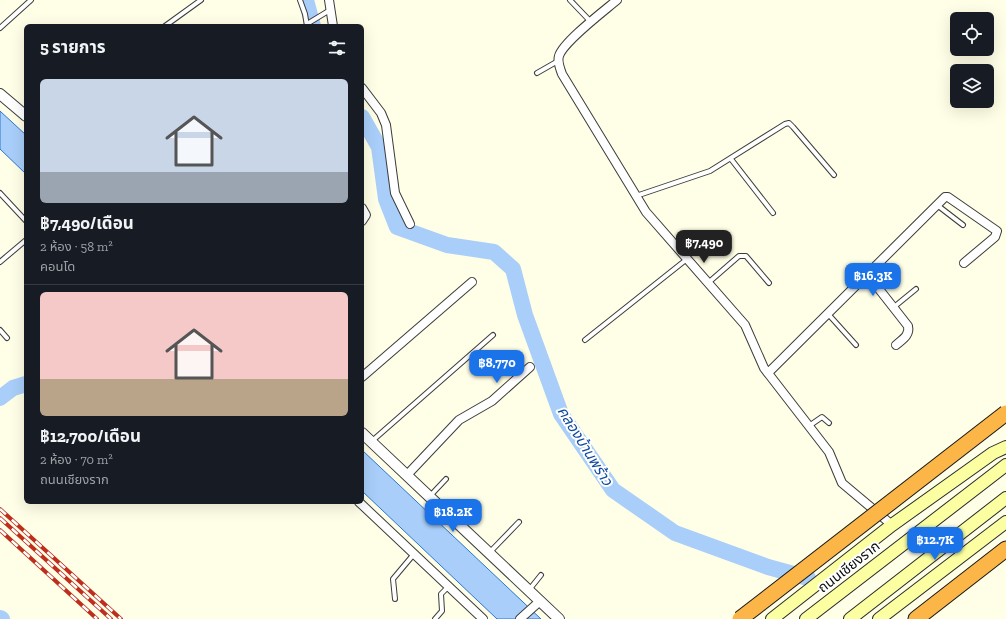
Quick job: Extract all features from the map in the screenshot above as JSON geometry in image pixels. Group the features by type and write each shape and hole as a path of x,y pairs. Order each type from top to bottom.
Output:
{"highway":[{"path":"740,619 1006,413"},
{"path":"916,619 1006,549"}],"main road":[{"path":"772,619 892,524 993,453 1006,447"},
{"name":"ถนนเชียงราก","path":"806,619 1006,465"},
{"path":"850,619 1006,498"},
{"path":"879,619 1006,522"}],"street":[{"path":"329,0 333,24"},
{"path":"618,0 566,45 558,60 562,74 646,212 745,325 768,373 829,452 842,483 892,524"},
{"path":"364,91 381,113 386,125 390,169 395,193 410,224"},
{"path":"0,94 24,114"},
{"path":"768,373 945,197 997,231 994,237 964,263"},
{"path":"868,274 908,326 909,331 907,335 896,345"},
{"path":"364,375 472,282"},
{"path":"407,475 459,420 492,401 530,367"},
{"path":"364,435 489,552 528,590 537,603 559,619"},
{"path":"361,504 483,619"},
{"path":"520,619 537,603"}],"lane":[{"path":"0,28 31,0"},
{"path":"168,24 201,0"},
{"path":"300,0 307,24"},
{"path":"570,0 592,22"},
{"path":"309,24 330,10"},
{"path":"537,73 558,60"},
{"path":"636,196 695,178 710,171 780,126 789,123 834,175"},
{"path":"731,158 773,213"},
{"path":"0,193 24,219"},
{"path":"937,205 963,225"},
{"path":"0,262 24,242"},
{"path":"708,283 739,256 743,255 746,256 769,283"},
{"path":"585,340 687,259"},
{"path":"894,307 916,289"},
{"path":"829,314 856,345"},
{"path":"0,330 7,338"},
{"path":"372,442 493,335"},
{"path":"809,426 822,417 829,423"},
{"path":"430,496 446,479"},
{"path":"489,552 519,522"},
{"path":"395,599 393,579 414,554"},
{"path":"528,590 540,575"},
{"path":"435,619 442,611 441,594 449,586"}],"water":[{"path":"0,111 24,133 24,172 0,149"},
{"path":"364,452 541,619 497,619 364,493"}],"waterway":[{"name":"คลองบ้านพร้าว","path":"306,0 312,24"},
{"name":"คลองบ้านพร้าว","path":"364,121 379,147 386,199 397,227 447,245 494,252 513,269 525,315 561,414 613,490 675,533 768,567 808,578"},
{"path":"0,398 13,388 24,385"}],"railway":[{"path":"0,509 121,619"},
{"path":"0,518 111,619"},
{"path":"0,530 97,619"}]}
